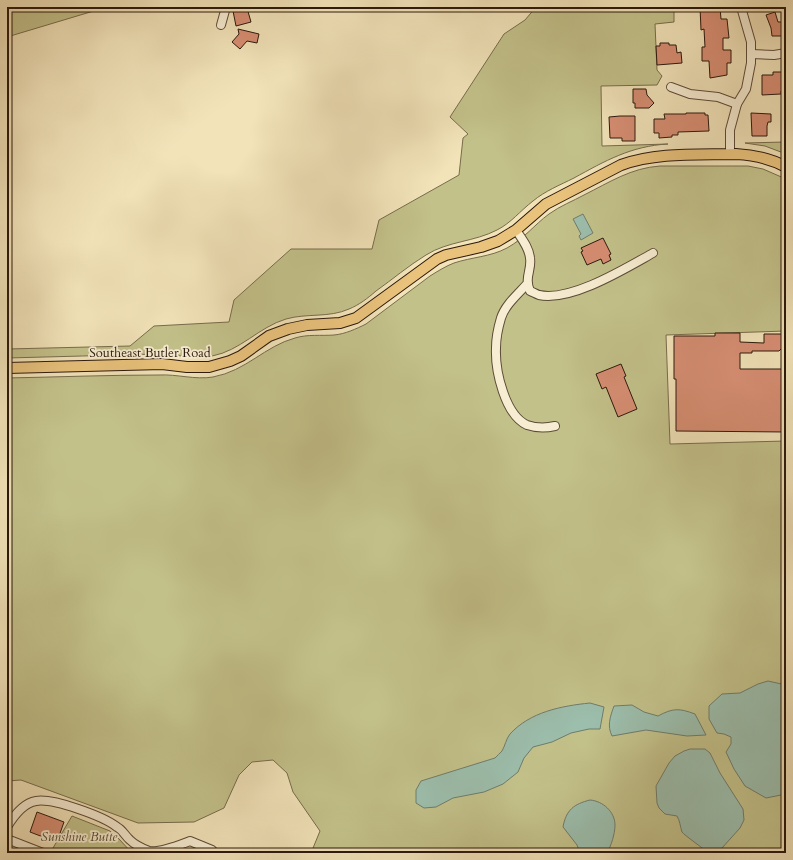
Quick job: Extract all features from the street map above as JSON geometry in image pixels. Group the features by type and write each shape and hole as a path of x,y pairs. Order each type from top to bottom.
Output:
{"main road":[{"name":"Southeast Butler Road","path":"7,368 162,364 199,368 219,365 241,356 269,336 288,329 307,325 340,323 356,318 437,259 446,255 489,245 498,241 516,230 546,204 621,165 632,161 654,157 749,155 768,159 786,167"}],"street":[{"path":"221,25 226,7"},
{"path":"730,155 730,130 738,104 746,88 752,54 749,34 740,7"},
{"path":"752,54 774,55 786,53"},
{"path":"671,87 690,94 718,97 738,104"},
{"path":"516,230 530,256 527,284 530,291 538,295 562,294 592,285 653,252"},
{"path":"527,284 509,304 502,316 497,334 496,349 499,372 506,400 520,420 528,425 538,427 555,426"},
{"path":"7,827 17,813 26,806 35,801 47,800 100,817 119,827 130,840 149,851 164,850 190,841 212,850 214,853"},
{"path":"7,840 43,853"}],"green space":[{"path":"7,7 107,7 7,37"},
{"path":"536,7 674,7 674,22 655,24 657,70 662,76 657,85 601,86 602,146 668,144 655,145 619,155 553,188 538,197 507,224 497,230 479,237 434,250 353,307 334,314 302,316 286,319 267,327 241,344 222,353 205,357 158,354 7,358 7,349 130,346 154,326 229,322 234,300 291,249 372,249 379,220 459,175 463,138 468,134 450,117 504,34 525,20"},
{"path":"786,109 786,154 765,146 745,143 785,142"},
{"path":"748,166 763,169 786,179 786,331 666,335 670,444 786,441 786,853 311,853 320,831 293,792 287,773 273,760 252,762 239,775 224,808 194,822 138,823 21,780 7,781 7,378 166,375 206,378 225,374 236,370 274,347 295,338 314,335 338,334 362,326 430,276 445,267 461,261 501,251 519,240 549,214 562,206 621,176 649,167"},
{"name":"Sunshine Butte","path":"72,816 110,831 132,853 50,853"}],"shaded area":[{"path":"583,214 593,233 581,240 579,236 581,234 573,219"},
{"path":"768,681 786,685 786,794 766,798 745,786 734,769 726,752 731,744 731,737 717,733 709,719 709,706 722,694 740,693"},
{"path":"590,703 604,707 600,729 589,729 571,733 552,742 533,747 524,758 518,772 503,784 484,792 453,798 436,807 424,808 416,803 416,790 421,781 495,758 502,751 510,734 527,720 536,715 557,708"},
{"path":"632,705 644,712 658,716 672,710 680,710 695,714 706,735 687,736 646,730 612,736 609,725 614,706"},
{"path":"690,749 705,749 710,753 720,773 743,809 744,820 740,828 722,848 715,853 708,853 683,834 677,816 665,814 659,808 657,803 656,786 669,763 675,756"},
{"path":"590,800 604,805 613,816 615,825 614,836 607,853 580,853 577,845 563,827 566,816 575,806"}],"building":[{"path":"700,7 720,7 721,19 727,19 729,38 723,38 723,50 731,50 731,63 727,63 727,75 710,78 709,61 702,61 702,47 705,47 704,29 701,30"},
{"path":"247,8 251,22 236,26 233,11"},
{"path":"775,12 778,22 783,22 783,24 786,23 786,36 772,36 771,28 766,15"},
{"path":"238,29 259,34 257,43 247,41 240,49 232,42 239,34"},
{"path":"660,43 676,45 677,53 681,52 682,63 657,65 656,46 660,46"},
{"path":"773,72 785,72 785,91 781,91 781,94 762,95 762,75 773,75"},
{"path":"633,89 646,89 647,95 654,103 649,108 635,108 635,103 633,103"},
{"path":"705,113 705,115 708,115 709,131 678,132 678,135 672,135 672,137 659,138 659,133 654,133 654,119 665,119 664,114"},
{"path":"751,113 771,114 771,122 768,122 767,126 767,136 752,136"},
{"path":"635,116 635,141 622,141 622,138 610,138 609,117"},
{"path":"603,238 611,254 609,255 611,260 603,264 601,259 587,265 581,252 583,251 581,248"},
{"path":"715,333 740,333 740,342 764,343 764,334 785,334 785,345 779,351 752,351 752,353 740,353 740,369 786,369 786,432 676,431 674,336 715,336"},
{"path":"621,364 626,376 624,377 637,409 618,417 606,387 602,389 596,374"},
{"path":"37,812 64,822 58,839 52,837 51,840 30,832"}]}
